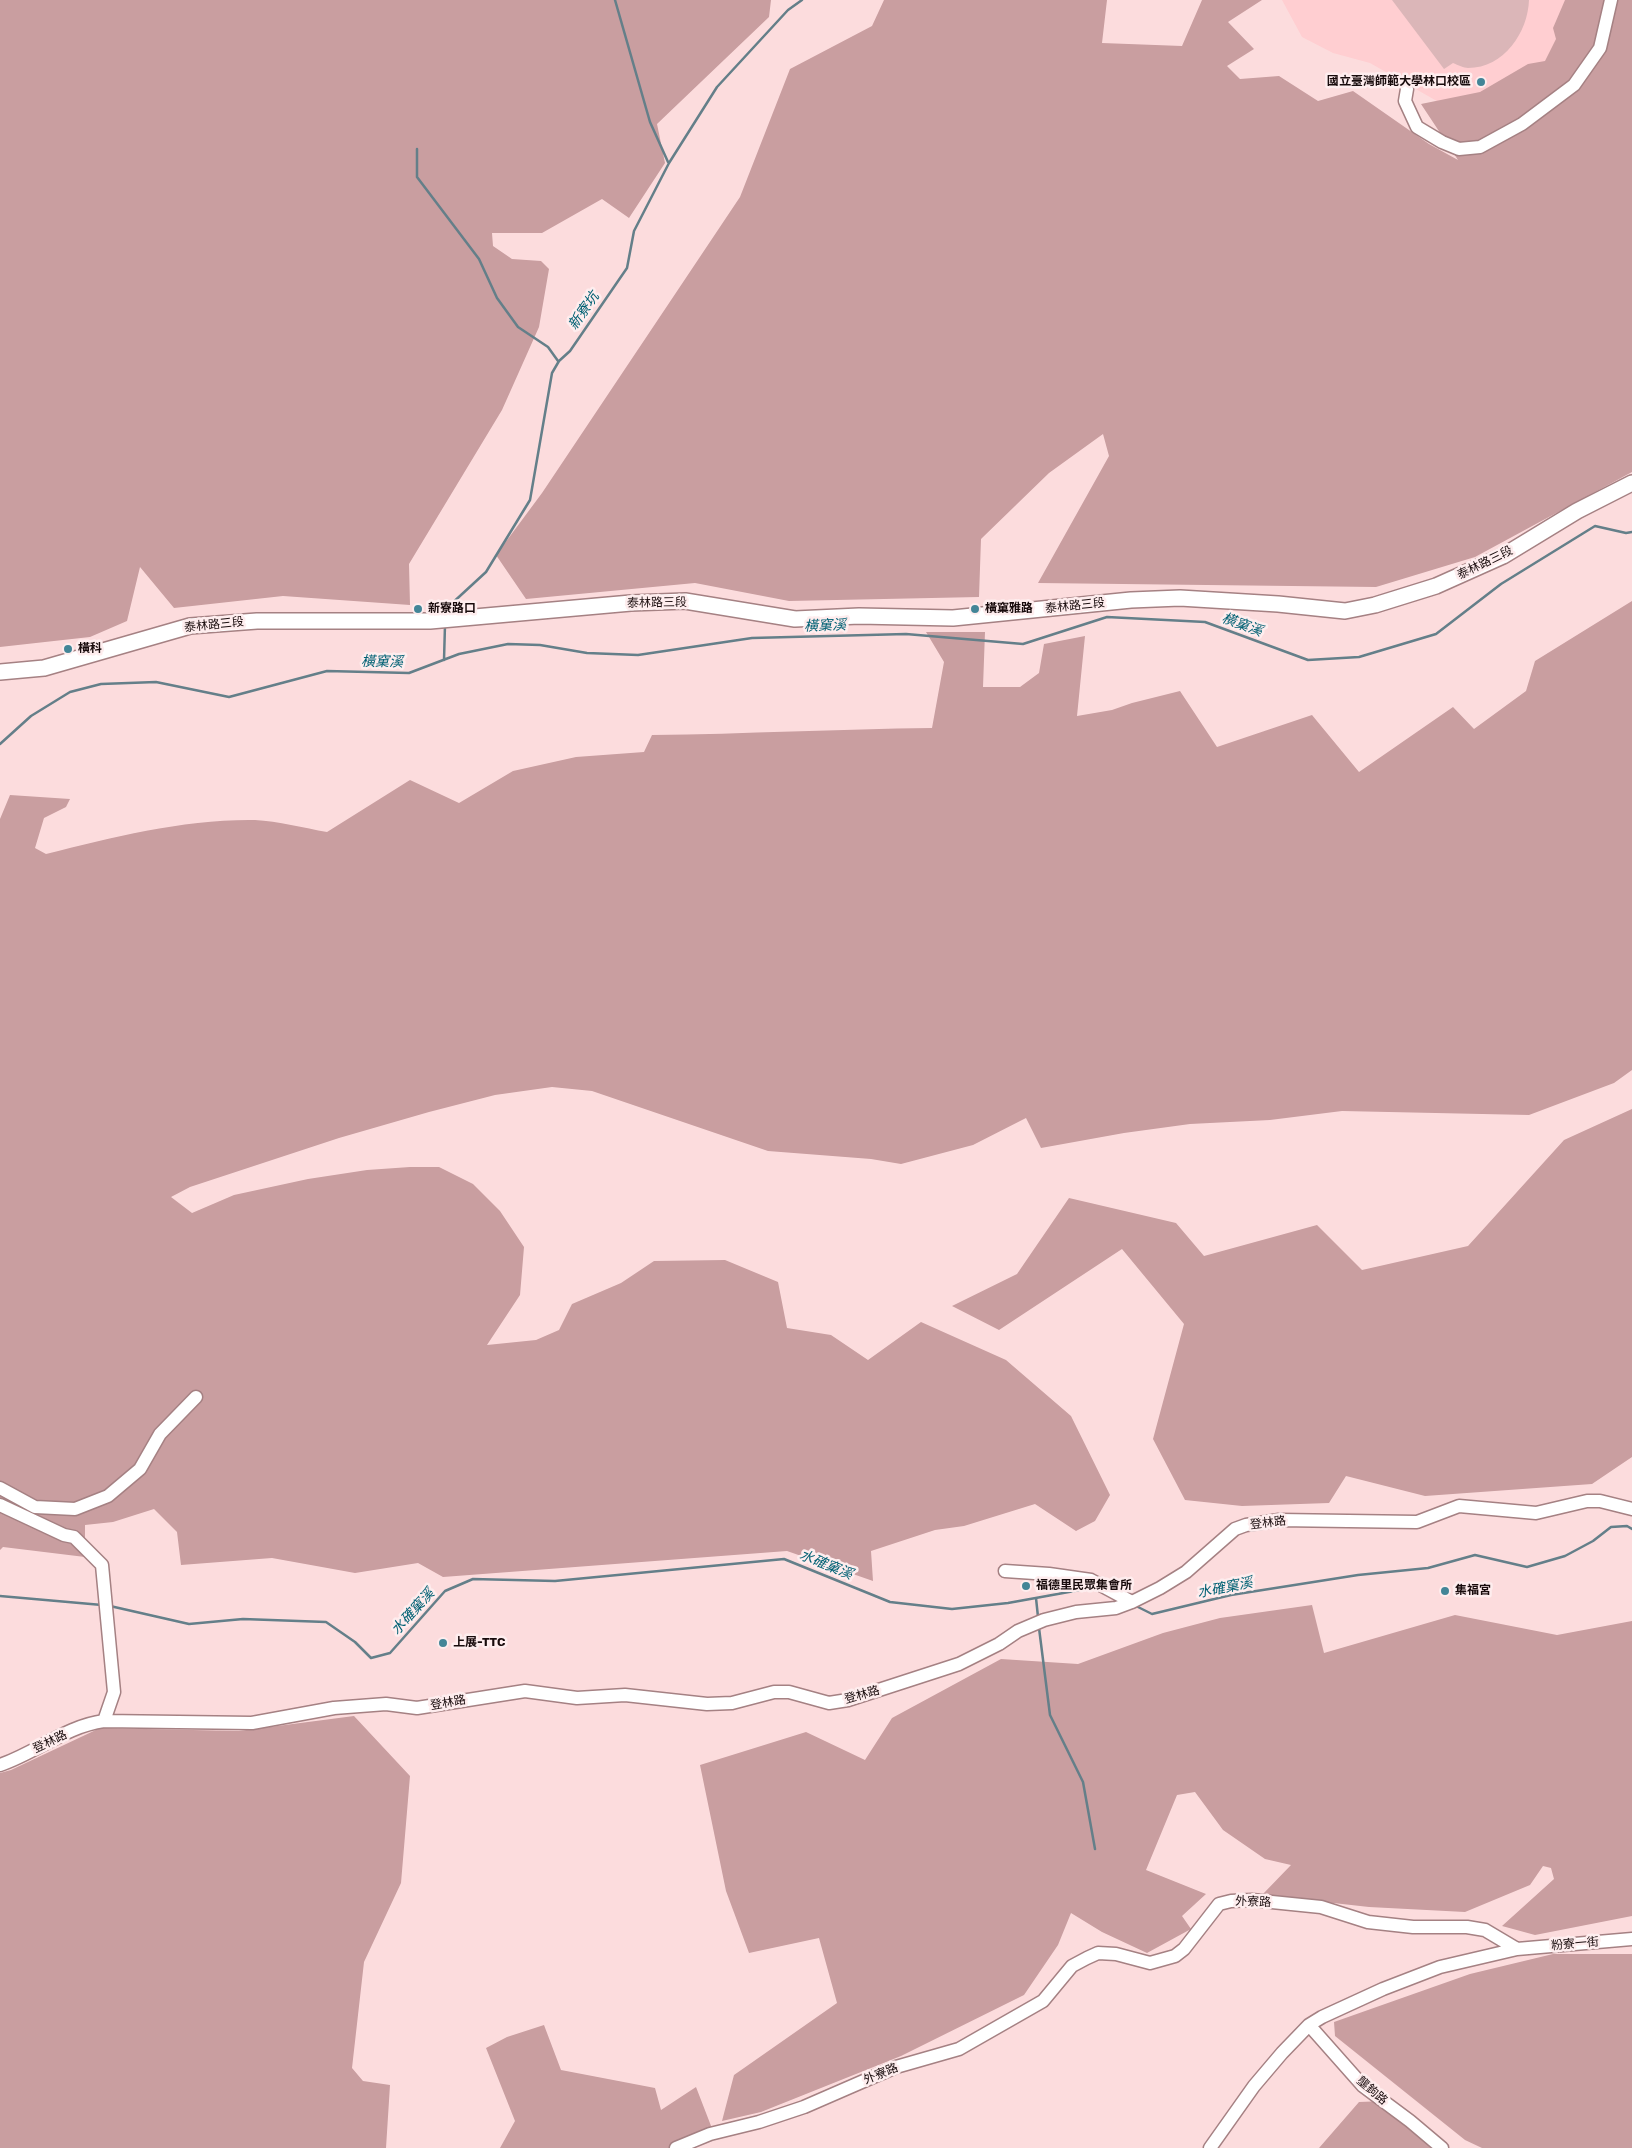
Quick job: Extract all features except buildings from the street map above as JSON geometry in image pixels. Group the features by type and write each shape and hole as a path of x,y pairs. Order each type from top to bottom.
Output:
{"main road":[{"name":"泰林路三段","path":"0,672 44,668 190,626 257,621 433,621 630,603 685,601 795,619 860,616 953,618 1131,600 1180,598 1278,604 1345,612 1375,605 1436,586 1503,556 1578,511 1632,483"}],"street":[{"path":"1407,89 1405,100 1417,127 1442,142 1459,149 1480,147 1522,124 1574,85 1600,48 1611,0"},
{"path":"0,1488 35,1507 74,1509 108,1496 140,1469 160,1434 196,1397"},
{"name":"登林路","path":"0,1765 91,1723 104,1721 252,1723 334,1708 386,1704 417,1708 525,1691 577,1698 625,1695 707,1704 732,1703 774,1692 790,1692 829,1703 848,1700 958,1664 999,1644 1018,1631 1044,1620 1076,1612 1093,1611 1127,1604 1160,1588 1186,1572 1234,1529 1246,1525 1279,1520 1417,1522 1459,1506 1536,1513 1587,1501 1600,1501 1632,1510"},
{"path":"0,1505 64,1535 74,1537 102,1565 114,1692 104,1721"},
{"path":"1005,1571 1050,1574 1092,1580 1127,1604"},
{"name":"外寮路","path":"676,2148 710,2134 759,2122 795,2110 896,2067 959,2049 1043,2001 1072,1966 1098,1953 1116,1954 1150,1963 1175,1956 1184,1949 1219,1904 1232,1900 1252,1900 1321,1907 1368,1922 1413,1927 1476,1928 1484,1930 1518,1949"},
{"name":"粉寮一街","path":"1518,1949 1632,1939"},
{"path":"1210,2148 1254,2086 1309,2025 1322,2017 1383,1989 1440,1967 1518,1949"},
{"name":"壟鉤路","path":"1309,2025 1363,2086 1442,2148"}],"shaded area":[{"path":"0,0 771,0 769,17 657,124 665,163 629,218 602,199 542,233 492,233 493,246 512,259 541,261 549,269 539,327 502,410 409,564 410,605 283,596 174,608 140,567 127,621 90,637 0,647"},
{"path":"884,0 1107,0 1102,43 1182,46 1202,0 1262,0 1228,22 1254,49 1227,66 1240,79 1279,76 1318,101 1353,91 1429,144 1458,160 1421,104 1480,92 1528,64 1545,61 1556,39 1553,28 1565,0 1632,0 1632,472 1475,557 1376,587 1038,583 1109,456 1103,434 1049,473 981,539 979,597 789,601 695,583 526,599 496,555 542,493 740,197 790,69 872,26"},
{"name":"國立臺灣師範大學林口校區","path":"1282,0 1617,0 1486,129 1370,63 1333,53 1302,37"},
{"path":"1392,0 1529,0 1528,12 1519,36 1503,55 1493,62 1481,66 1466,68 1453,63 1444,69"},
{"path":"1632,601 1632,1070 1614,1083 1529,1115 1342,1111 1270,1120 1190,1124 1124,1133 1041,1148 1026,1118 973,1145 901,1164 871,1159 768,1151 592,1091 552,1087 495,1095 429,1112 339,1138 190,1187 171,1197 192,1213 234,1195 308,1179 367,1170 439,1167 473,1184 500,1211 524,1247 520,1295 487,1345 536,1340 559,1330 572,1304 621,1283 654,1261 725,1260 778,1282 787,1328 831,1335 868,1360 921,1322 1006,1360 1071,1416 1110,1495 1095,1521 1076,1531 1035,1504 964,1526 935,1530 871,1551 873,1581 787,1551 443,1577 418,1563 355,1573 272,1558 181,1565 177,1532 154,1509 113,1522 85,1525 85,1557 3,1547 0,1550 0,819 10,795 70,799 66,807 44,818 35,848 46,854 149,830 202,822 255,820 327,832 410,780 459,803 513,771 576,757 644,752 652,735 932,728 944,662 926,632 985,632 983,687 1020,687 1039,673 1044,644 1085,636 1077,716 1112,710 1180,691 1217,747 1312,715 1359,772 1453,707 1474,729 1526,691 1535,661"},
{"path":"1632,1109 1632,1457 1592,1484 1425,1496 1346,1476 1329,1503 1242,1506 1185,1500 1153,1439 1184,1324 1122,1249 999,1330 952,1306 1017,1274 1069,1198 1176,1223 1204,1256 1317,1225 1362,1270 1468,1246 1564,1140"},
{"path":"1312,1605 1324,1653 1455,1615 1557,1635 1632,1621 1632,1916 1535,1935 1502,1926 1554,1879 1551,1868 1543,1866 1530,1885 1465,1912 1369,1907 1262,1895 1291,1865 1265,1859 1223,1830 1195,1792 1177,1795 1146,1870 1206,1894 1182,1916 1191,1929 1147,1953 1102,1932 1071,1913 1058,1945 1024,1995 901,2056 761,2112 722,2121 734,2075 837,2003 819,1938 749,1953 726,1891 700,1765 806,1732 865,1760 892,1718 1001,1659 1078,1664 1163,1633 1220,1618"},
{"path":"354,1716 410,1776 401,1883 364,1962 352,2068 363,2081 390,2085 386,2148 0,2148 0,1773 11,1770 100,1728 239,1731"},
{"path":"1553,1954 1632,1954 1632,2148 1482,2148 1465,2140 1335,2036 1334,2022 1470,1974"},
{"path":"544,2025 561,2070 655,2088 661,2110 696,2087 713,2131 670,2148 500,2148 515,2121 486,2048 507,2037"},
{"path":"1385,2101 1435,2148 1319,2148 1359,2102"}],"waterway":[{"path":"615,0 650,122 668,162"},
{"name":"新寮坑","path":"447,615 448,607 486,572 530,500 552,373 559,361 570,351 627,268 634,231 669,163 717,87 788,10 802,0"},
{"path":"417,149 417,177 479,259 497,298 518,327 548,347 558,361"},
{"name":"橫窠溪","path":"0,744 31,716 70,692 101,684 156,682 229,697 327,671 409,673 459,654 508,644 540,645 587,653 638,655 752,638 906,634 1023,644 1107,617 1205,622 1308,660 1359,657 1436,634 1501,584 1595,526 1626,533 1632,532"},
{"name":"新寮坑","path":"444,660 445,625"},
{"name":"水確窠溪","path":"1134,1605 1152,1614 1231,1595 1358,1575 1428,1568 1475,1555 1527,1567 1565,1556 1593,1541 1611,1527 1627,1526 1632,1529"},
{"name":"水確窠溪","path":"110,1606 189,1624 243,1619 326,1622 355,1642 371,1658 390,1653 445,1591 473,1579 555,1581 784,1559 890,1602 952,1609 1008,1603 1091,1588 1097,1590"},
{"name":"水確窠溪","path":"0,1596 102,1605"},
{"path":"1036,1598 1038,1617"},
{"path":"1039,1628 1050,1715 1083,1782 1095,1849"}],"place":[{"name":"國立臺灣師範大學林口校區","path":"1481,82"},
{"name":"新寮路口","path":"418,609"},
{"name":"橫窠雅路","path":"975,609"},
{"name":"橫科","path":"68,649"},
{"name":"福德里民眾集會所","path":"1026,1586"},
{"name":"集福宮","path":"1445,1591"},
{"name":"上展-TTC","path":"443,1643"}]}
